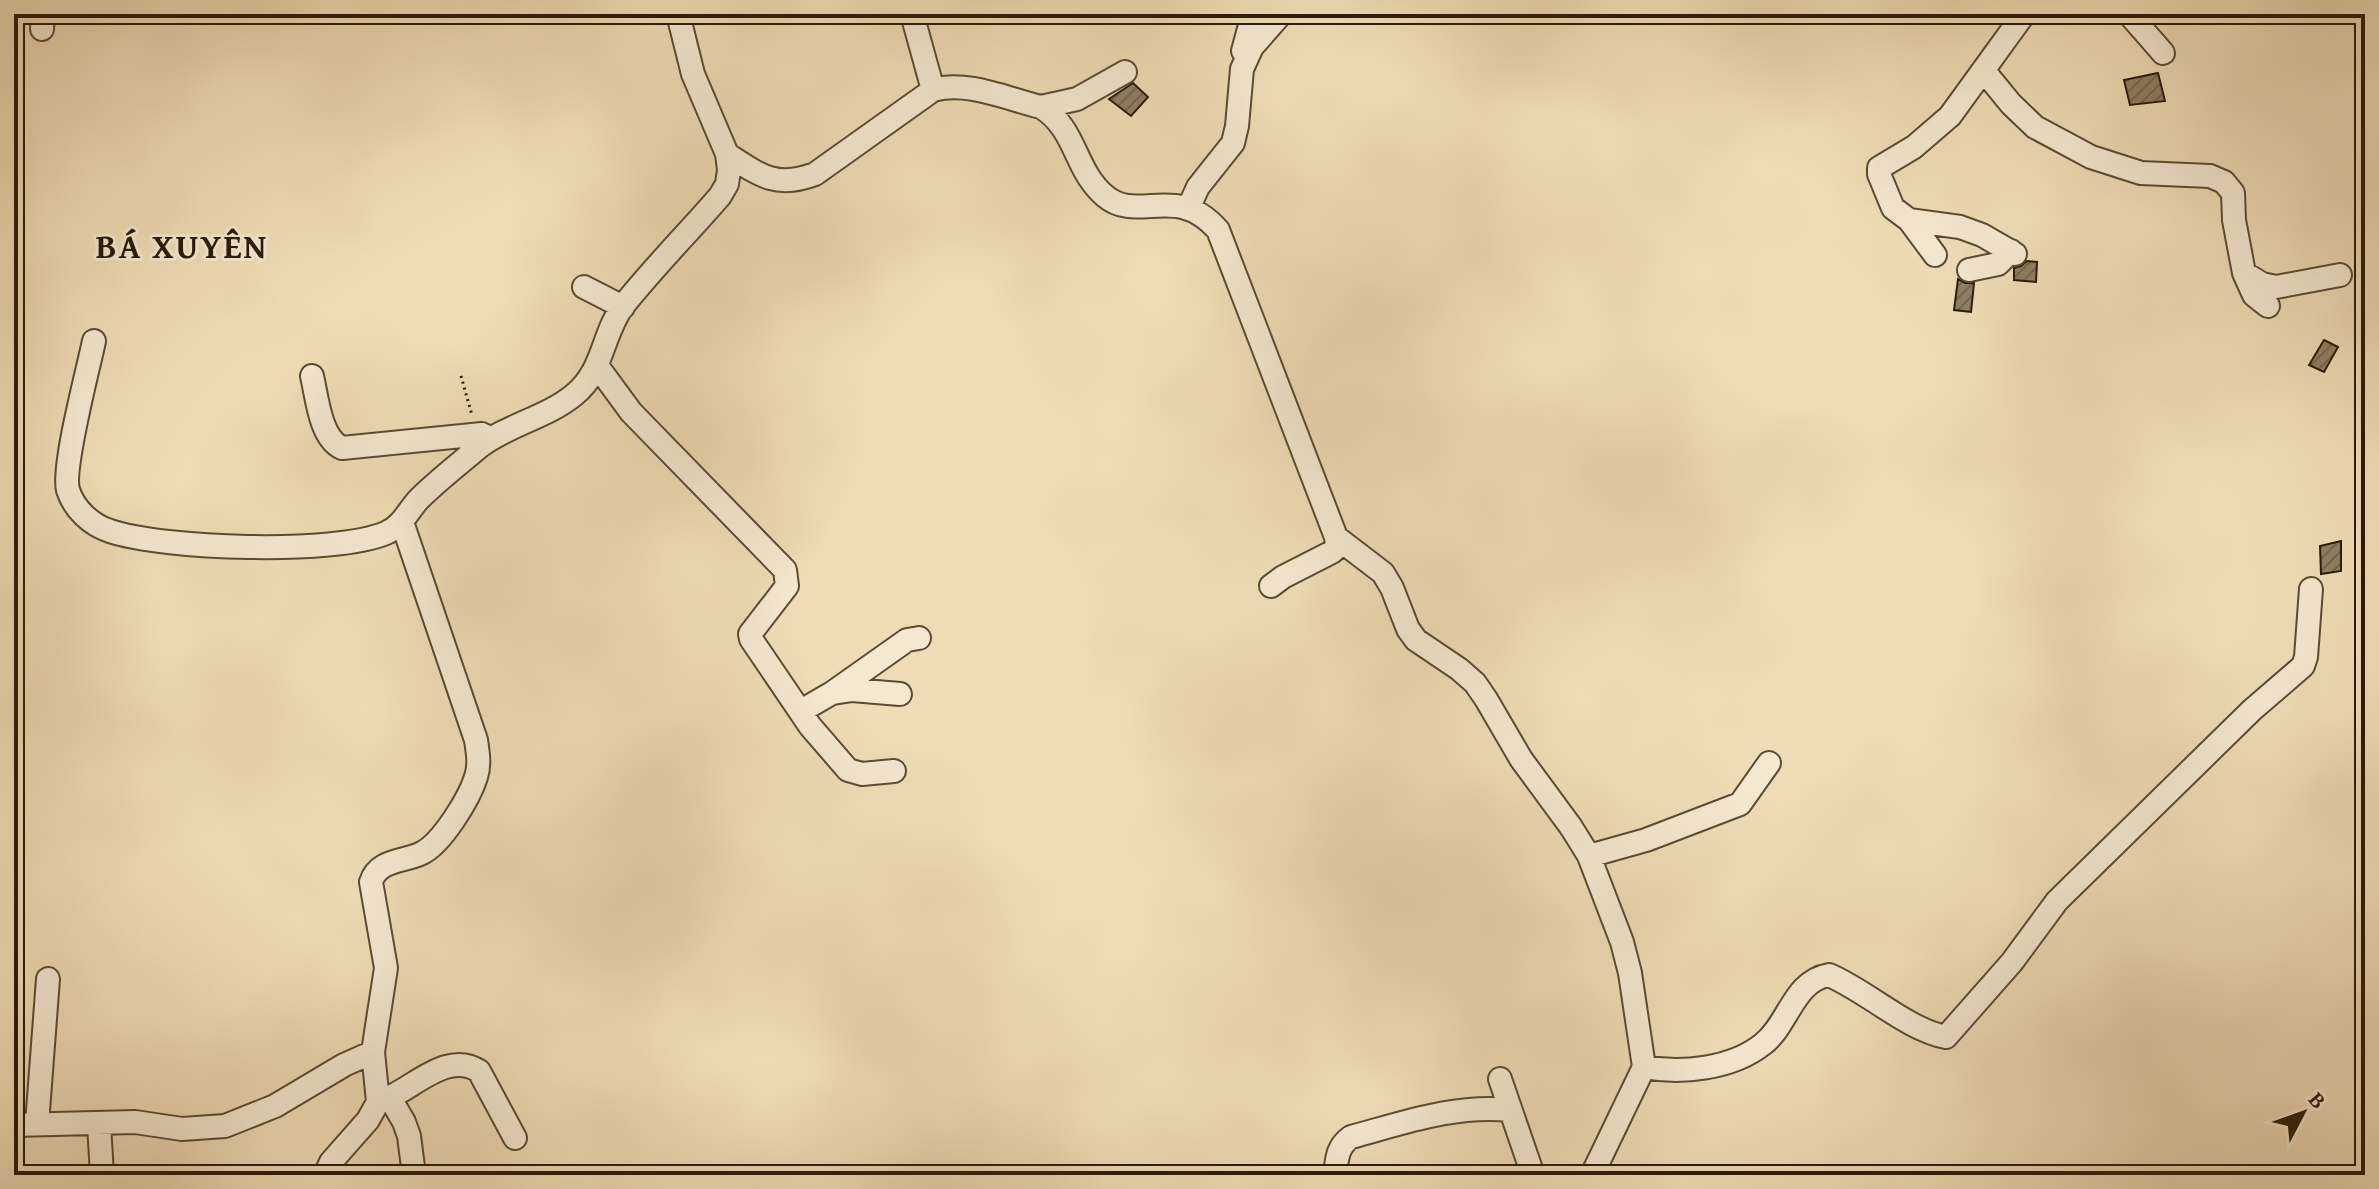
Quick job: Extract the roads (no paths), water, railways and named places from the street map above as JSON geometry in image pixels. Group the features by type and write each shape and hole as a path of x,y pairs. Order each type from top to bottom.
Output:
{"street":[{"path":"94,341 73,438 67,487 74,503 87,519 109,531 159,540 254,548 345,544 387,533 402,522 418,500 487,436 573,396 587,384 598,367 623,307 720,196 727,184 727,154 693,74 678,14"},
{"path":"912,14 933,90"},
{"path":"1189,207 1198,187 1233,143 1244,42 1253,14"},
{"path":"1242,69 1252,47 1281,14"},
{"path":"1935,255 1909,220 1893,208 1879,168 1935,132 2024,14"},
{"path":"2129,14 2163,53"},
{"path":"1984,71 2035,127 2091,157 2141,173 2210,176 2224,182 2233,193 2234,220 2244,273 2254,295 2268,306"},
{"path":"1041,107 1077,99 1125,72"},
{"path":"727,154 759,175 777,181 796,181 815,174 933,90 948,86 964,87 1041,107 1062,123 1086,173 1106,196 1124,206 1174,204 1189,207 1208,218 1218,230 1336,537 1337,547 1332,552 1271,586"},
{"path":"1909,220 1960,227 1982,235 2013,253 1998,264 1969,270"},
{"path":"2244,273 2262,284 2276,287 2340,275"},
{"path":"584,287 623,307"},
{"path":"598,367 631,412 785,570 787,586 750,634 801,711 848,770 862,774 894,771"},
{"path":"312,376 327,434 334,445 342,448 487,436"},
{"path":"402,522 476,740 479,759 470,790 441,838 421,854 381,866 371,882 386,968 373,1052 384,1100 404,1122 409,1136 414,1175"},
{"path":"1336,537 1383,573 1416,640 1475,683 1521,759 1589,856 1622,942 1630,973 1644,1067 1592,1175"},
{"path":"1644,1067 1663,1071 1704,1067 1739,1058 1763,1044 1811,981 1829,975 1851,984 1920,1026 1946,1037 2012,962 2057,901 2252,710 2303,666 2311,589"},
{"path":"801,711 907,640 919,638"},
{"path":"832,693 852,690 900,694"},
{"path":"1589,856 1646,840 1740,804 1769,763"},
{"path":"37,1124 48,979"},
{"path":"14,1125 135,1122 182,1129 225,1126 275,1106 344,1065 373,1052"},
{"path":"325,1175 331,1162 384,1100 425,1075 462,1064 479,1071 515,1138"},
{"path":"1500,1079 1533,1175"},
{"path":"1335,1175 1342,1143 1351,1137 1482,1107 1510,1110"},
{"path":"99,1124 102,1175"}],"district":[{"name":"BÁ XUYÊN","path":"182,246"}]}
